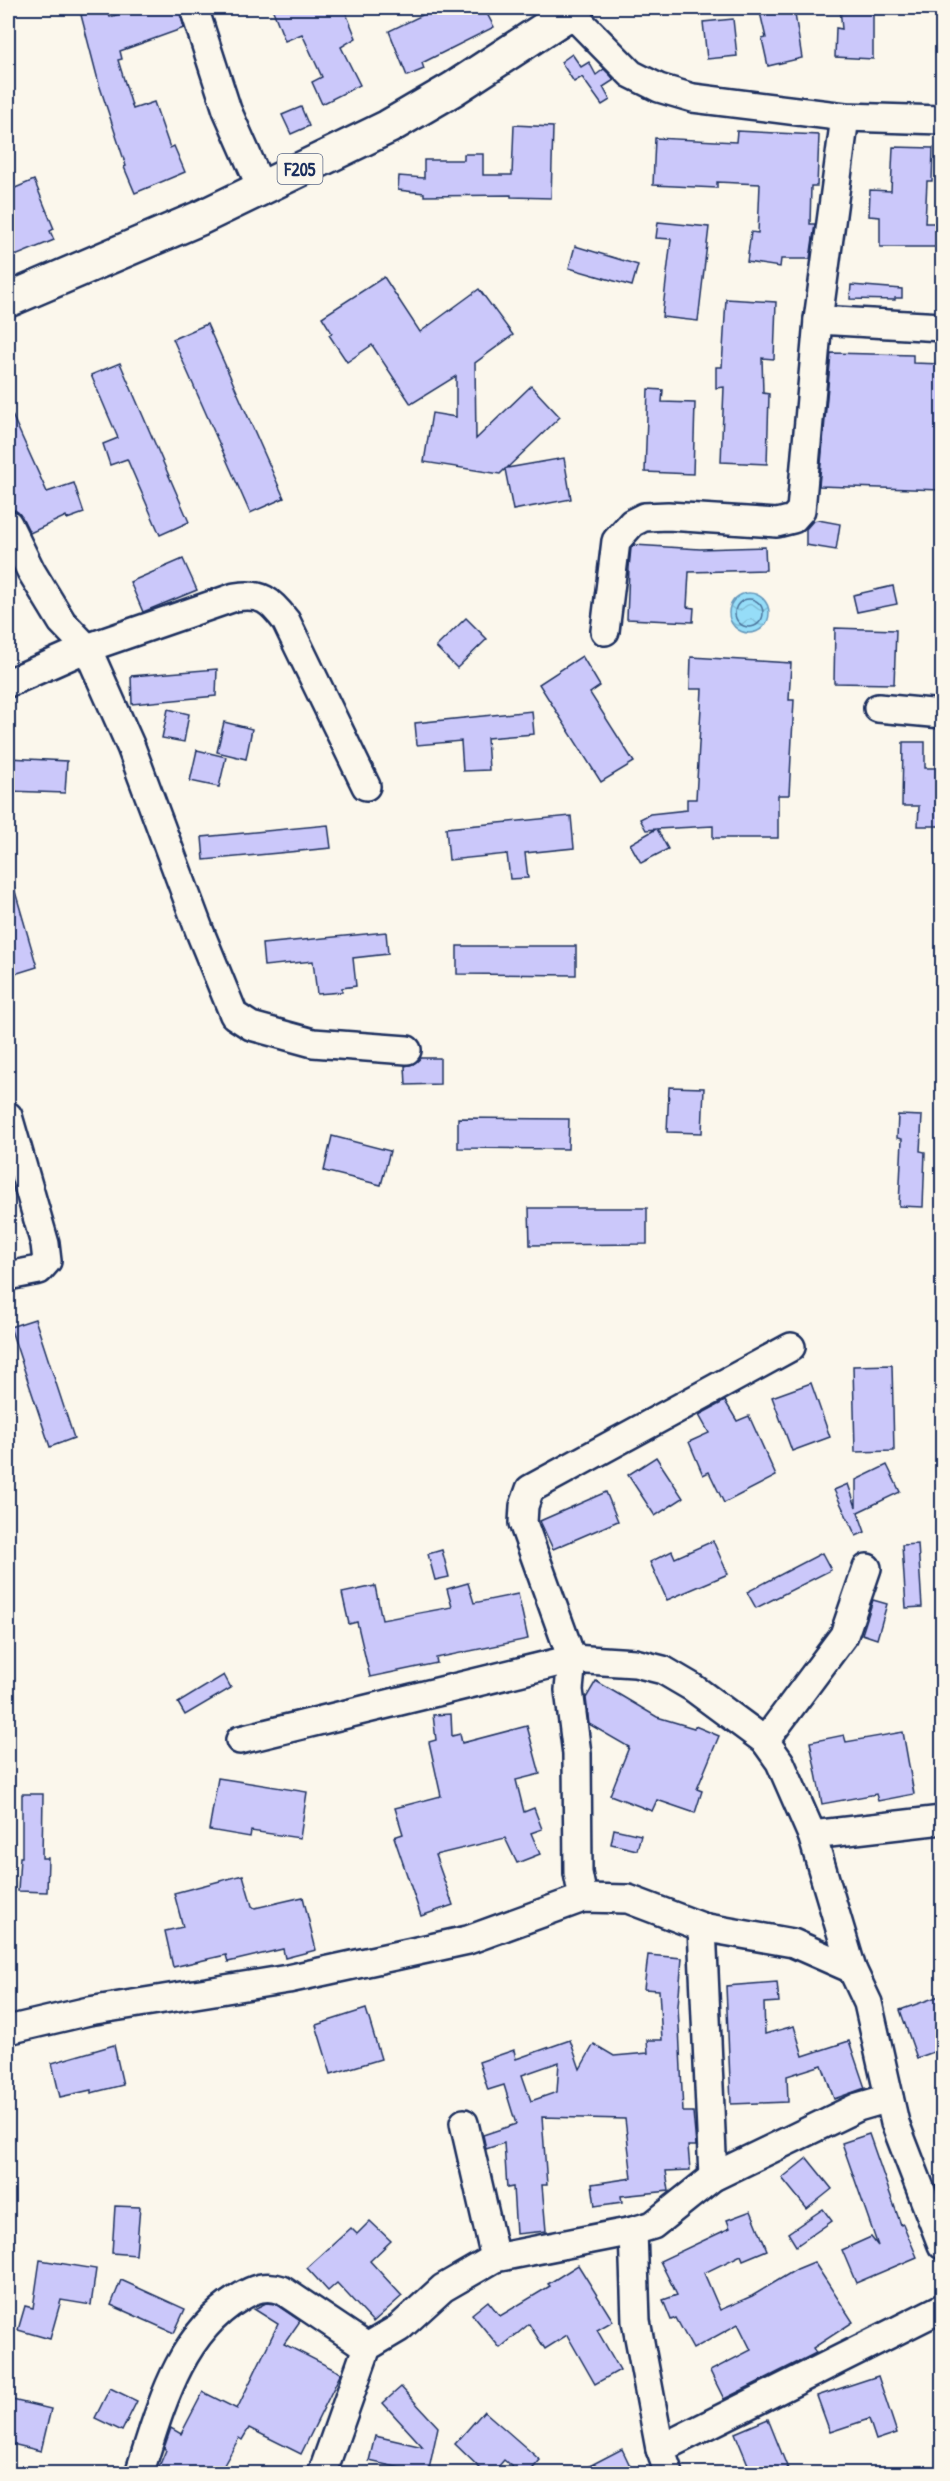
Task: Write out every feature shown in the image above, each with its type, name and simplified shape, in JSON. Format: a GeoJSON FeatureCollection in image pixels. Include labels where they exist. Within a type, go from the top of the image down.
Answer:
{"type":"FeatureCollection","features":[{"type":"Feature","properties":{"kind":"main road","name":"F205"},"geometry":{"type":"LineString","coordinates":[[8,300],[200,218],[388,127],[453,89],[573,10]]}},
{"type":"Feature","properties":{"kind":"street"},"geometry":{"type":"LineString","coordinates":[[194,8],[227,110],[261,187]]}},
{"type":"Feature","properties":{"kind":"street"},"geometry":{"type":"LineString","coordinates":[[573,10],[631,74],[659,88],[693,98],[845,117],[942,120]]}},
{"type":"Feature","properties":{"kind":"street"},"geometry":{"type":"LineString","coordinates":[[605,631],[616,541],[632,523],[644,517],[668,516],[777,523],[793,519],[801,510],[818,320],[845,117]]}},
{"type":"Feature","properties":{"kind":"street"},"geometry":{"type":"LineString","coordinates":[[818,320],[942,327]]}},
{"type":"Feature","properties":{"kind":"street"},"geometry":{"type":"LineString","coordinates":[[8,524],[31,571],[62,622],[87,648],[131,747],[200,932],[234,1015],[251,1026],[313,1043],[407,1050]]}},
{"type":"Feature","properties":{"kind":"street"},"geometry":{"type":"LineString","coordinates":[[8,683],[87,648],[235,597],[252,595],[264,598],[276,607],[286,621],[366,786]]}},
{"type":"Feature","properties":{"kind":"street"},"geometry":{"type":"LineString","coordinates":[[878,708],[942,714]]}},
{"type":"Feature","properties":{"kind":"street"},"geometry":{"type":"LineString","coordinates":[[8,1116],[45,1244],[47,1261],[39,1270],[8,1276]]}},
{"type":"Feature","properties":{"kind":"street"},"geometry":{"type":"LineString","coordinates":[[583,1898],[578,1873],[577,1754],[569,1690],[573,1659],[523,1523],[524,1506],[530,1489],[790,1347]]}},
{"type":"Feature","properties":{"kind":"street"},"geometry":{"type":"LineString","coordinates":[[765,1741],[844,1635],[867,1568]]}},
{"type":"Feature","properties":{"kind":"street"},"geometry":{"type":"LineString","coordinates":[[240,1740],[573,1659],[635,1663],[663,1671],[692,1686],[765,1741],[780,1762],[812,1835],[852,1969],[867,2002],[895,2123],[942,2245]]}},
{"type":"Feature","properties":{"kind":"street"},"geometry":{"type":"LineString","coordinates":[[812,1835],[942,1820]]}},
{"type":"Feature","properties":{"kind":"street"},"geometry":{"type":"LineString","coordinates":[[8,2030],[88,2011],[288,1979],[468,1940],[583,1898],[628,1899],[702,1927],[793,1943],[852,1969]]}},
{"type":"Feature","properties":{"kind":"street"},"geometry":{"type":"LineString","coordinates":[[702,1927],[713,2177]]}},
{"type":"Feature","properties":{"kind":"street"},"geometry":{"type":"LineString","coordinates":[[322,2474],[367,2347],[399,2328],[443,2288],[495,2258],[654,2225],[713,2177],[858,2107],[889,2098]]}},
{"type":"Feature","properties":{"kind":"street"},"geometry":{"type":"LineString","coordinates":[[464,2123],[495,2258]]}},
{"type":"Feature","properties":{"kind":"street"},"geometry":{"type":"LineString","coordinates":[[633,2231],[636,2321],[660,2448],[669,2474]]}},
{"type":"Feature","properties":{"kind":"street"},"geometry":{"type":"LineString","coordinates":[[139,2474],[169,2383],[204,2325],[228,2305],[251,2291],[271,2286],[282,2290],[367,2347]]}},
{"type":"Feature","properties":{"kind":"street"},"geometry":{"type":"LineString","coordinates":[[660,2448],[942,2308]]}},
{"type":"Feature","properties":{"kind":"water"},"geometry":{"type":"Polygon","coordinates":[[[749,593],[763,599],[769,613],[763,627],[749,633],[735,627],[729,613],[735,599],[749,593]]]}},
{"type":"Feature","properties":{"kind":"building"},"geometry":{"type":"Polygon","coordinates":[[[106,8],[110,17],[136,8],[179,8],[184,28],[120,51],[122,59],[118,60],[133,109],[154,102],[170,148],[174,146],[185,172],[135,193],[124,167],[126,166],[99,84],[81,15],[106,8]]]}},
{"type":"Feature","properties":{"kind":"building"},"geometry":{"type":"Polygon","coordinates":[[[272,8],[344,8],[356,38],[341,47],[360,85],[322,104],[312,82],[322,77],[302,34],[285,41],[272,8]]]}},
{"type":"Feature","properties":{"kind":"building"},"geometry":{"type":"Polygon","coordinates":[[[437,8],[484,8],[494,27],[422,63],[424,69],[407,76],[389,31],[437,8]]]}},
{"type":"Feature","properties":{"kind":"building"},"geometry":{"type":"Polygon","coordinates":[[[759,8],[794,8],[802,58],[768,66],[762,39],[766,38],[759,8]]]}},
{"type":"Feature","properties":{"kind":"building"},"geometry":{"type":"Polygon","coordinates":[[[840,8],[873,8],[873,59],[835,57],[836,28],[842,29],[840,8]]]}},
{"type":"Feature","properties":{"kind":"building"},"geometry":{"type":"Polygon","coordinates":[[[733,19],[737,56],[707,59],[703,22],[733,19]]]}},
{"type":"Feature","properties":{"kind":"building"},"geometry":{"type":"Polygon","coordinates":[[[572,54],[581,67],[589,62],[596,75],[604,69],[611,76],[614,80],[603,87],[610,100],[602,105],[582,77],[574,82],[561,62],[572,54]]]}},
{"type":"Feature","properties":{"kind":"building"},"geometry":{"type":"Polygon","coordinates":[[[301,107],[309,126],[291,134],[282,115],[301,107]]]}},
{"type":"Feature","properties":{"kind":"building"},"geometry":{"type":"Polygon","coordinates":[[[514,125],[553,127],[551,198],[511,197],[511,195],[424,196],[424,193],[398,190],[399,176],[424,178],[424,160],[464,160],[464,154],[483,154],[483,175],[512,175],[514,125]]]}},
{"type":"Feature","properties":{"kind":"building"},"geometry":{"type":"Polygon","coordinates":[[[737,131],[819,135],[817,186],[811,186],[810,224],[815,224],[810,259],[781,259],[780,267],[747,262],[751,232],[758,233],[760,184],[717,182],[717,188],[653,185],[655,138],[736,142],[737,131]]]}},
{"type":"Feature","properties":{"kind":"building"},"geometry":{"type":"Polygon","coordinates":[[[893,147],[933,148],[932,181],[927,181],[925,223],[941,223],[940,247],[880,247],[880,217],[869,216],[870,190],[891,191],[893,147]]]}},
{"type":"Feature","properties":{"kind":"building"},"geometry":{"type":"Polygon","coordinates":[[[34,180],[54,229],[50,231],[54,240],[8,259],[8,191],[34,180]]]}},
{"type":"Feature","properties":{"kind":"building"},"geometry":{"type":"Polygon","coordinates":[[[658,222],[709,227],[698,321],[662,317],[671,239],[656,238],[658,222]]]}},
{"type":"Feature","properties":{"kind":"building"},"geometry":{"type":"Polygon","coordinates":[[[575,246],[638,265],[632,286],[569,268],[575,246]]]}},
{"type":"Feature","properties":{"kind":"building"},"geometry":{"type":"Polygon","coordinates":[[[384,277],[420,332],[479,289],[513,335],[475,363],[476,439],[531,386],[560,417],[507,468],[564,458],[571,499],[513,510],[505,469],[500,474],[424,462],[432,413],[456,417],[456,376],[411,404],[372,345],[347,362],[329,335],[332,333],[322,317],[384,277]]]}},
{"type":"Feature","properties":{"kind":"building"},"geometry":{"type":"Polygon","coordinates":[[[851,285],[902,289],[902,298],[895,298],[895,300],[850,299],[851,285]]]}},
{"type":"Feature","properties":{"kind":"building"},"geometry":{"type":"Polygon","coordinates":[[[726,299],[776,302],[774,359],[762,358],[763,393],[769,394],[767,464],[721,462],[724,387],[716,388],[716,367],[722,367],[726,299]]]}},
{"type":"Feature","properties":{"kind":"building"},"geometry":{"type":"Polygon","coordinates":[[[207,324],[284,498],[250,513],[173,339],[207,324]]]}},
{"type":"Feature","properties":{"kind":"building"},"geometry":{"type":"Polygon","coordinates":[[[831,353],[913,355],[913,363],[942,364],[942,490],[819,486],[831,353]]]}},
{"type":"Feature","properties":{"kind":"building"},"geometry":{"type":"Polygon","coordinates":[[[120,363],[189,522],[160,535],[127,459],[110,465],[103,444],[118,438],[91,375],[120,363]]]}},
{"type":"Feature","properties":{"kind":"building"},"geometry":{"type":"Polygon","coordinates":[[[648,389],[663,390],[662,402],[695,403],[693,474],[645,472],[648,389]]]}},
{"type":"Feature","properties":{"kind":"building"},"geometry":{"type":"Polygon","coordinates":[[[8,406],[47,492],[74,483],[84,513],[67,519],[66,516],[30,533],[22,517],[11,509],[8,501],[8,406]]]}},
{"type":"Feature","properties":{"kind":"building"},"geometry":{"type":"Polygon","coordinates":[[[813,521],[840,524],[836,550],[806,545],[806,529],[813,521]]]}},
{"type":"Feature","properties":{"kind":"building"},"geometry":{"type":"Polygon","coordinates":[[[634,545],[700,549],[765,547],[766,570],[689,572],[687,607],[694,608],[693,622],[627,619],[629,568],[631,548],[634,545]]]}},
{"type":"Feature","properties":{"kind":"building"},"geometry":{"type":"Polygon","coordinates":[[[183,559],[197,590],[143,612],[130,582],[183,559]]]}},
{"type":"Feature","properties":{"kind":"building"},"geometry":{"type":"Polygon","coordinates":[[[893,586],[897,604],[857,612],[853,595],[893,586]]]}},
{"type":"Feature","properties":{"kind":"building"},"geometry":{"type":"Polygon","coordinates":[[[466,618],[487,639],[457,668],[436,647],[466,618]]]}},
{"type":"Feature","properties":{"kind":"building"},"geometry":{"type":"Polygon","coordinates":[[[835,628],[896,630],[894,684],[834,683],[835,628]]]}},
{"type":"Feature","properties":{"kind":"building"},"geometry":{"type":"Polygon","coordinates":[[[582,656],[600,686],[590,693],[634,762],[601,782],[539,684],[582,656]]]}},
{"type":"Feature","properties":{"kind":"building"},"geometry":{"type":"Polygon","coordinates":[[[691,657],[791,663],[789,700],[794,700],[789,795],[778,795],[778,838],[713,838],[713,826],[657,829],[668,849],[641,863],[630,844],[656,829],[646,830],[640,819],[650,814],[687,810],[687,799],[696,799],[702,689],[690,689],[691,657]]]}},
{"type":"Feature","properties":{"kind":"building"},"geometry":{"type":"Polygon","coordinates":[[[217,669],[216,696],[132,704],[131,676],[217,669]]]}},
{"type":"Feature","properties":{"kind":"building"},"geometry":{"type":"Polygon","coordinates":[[[168,709],[189,714],[184,742],[162,738],[168,709]]]}},
{"type":"Feature","properties":{"kind":"building"},"geometry":{"type":"Polygon","coordinates":[[[532,711],[534,734],[487,738],[489,770],[463,771],[461,741],[417,745],[415,723],[532,711]]]}},
{"type":"Feature","properties":{"kind":"building"},"geometry":{"type":"Polygon","coordinates":[[[224,722],[252,729],[246,759],[217,752],[224,722]]]}},
{"type":"Feature","properties":{"kind":"building"},"geometry":{"type":"Polygon","coordinates":[[[903,742],[925,742],[925,768],[942,768],[942,826],[918,826],[919,806],[902,806],[903,742]]]}},
{"type":"Feature","properties":{"kind":"building"},"geometry":{"type":"Polygon","coordinates":[[[197,750],[226,757],[219,787],[190,781],[197,750]]]}},
{"type":"Feature","properties":{"kind":"building"},"geometry":{"type":"Polygon","coordinates":[[[8,758],[67,761],[65,793],[8,791],[8,758]]]}},
{"type":"Feature","properties":{"kind":"building"},"geometry":{"type":"Polygon","coordinates":[[[571,816],[574,848],[525,853],[528,878],[510,879],[507,854],[449,860],[446,828],[571,816]]]}},
{"type":"Feature","properties":{"kind":"building"},"geometry":{"type":"Polygon","coordinates":[[[328,825],[331,848],[204,860],[202,837],[328,825]]]}},
{"type":"Feature","properties":{"kind":"building"},"geometry":{"type":"Polygon","coordinates":[[[8,881],[12,881],[37,967],[8,976],[8,881]]]}},
{"type":"Feature","properties":{"kind":"building"},"geometry":{"type":"Polygon","coordinates":[[[386,932],[388,954],[353,958],[356,986],[342,988],[342,992],[317,994],[313,961],[264,966],[262,944],[386,932]]]}},
{"type":"Feature","properties":{"kind":"building"},"geometry":{"type":"Polygon","coordinates":[[[457,946],[576,946],[576,975],[457,974],[457,946]]]}},
{"type":"Feature","properties":{"kind":"building"},"geometry":{"type":"Polygon","coordinates":[[[420,1058],[440,1058],[440,1084],[406,1085],[405,1066],[413,1064],[420,1058]]]}},
{"type":"Feature","properties":{"kind":"building"},"geometry":{"type":"Polygon","coordinates":[[[669,1087],[704,1088],[702,1133],[667,1132],[669,1087]]]}},
{"type":"Feature","properties":{"kind":"building"},"geometry":{"type":"Polygon","coordinates":[[[898,1115],[922,1116],[920,1151],[925,1152],[923,1207],[899,1206],[902,1139],[897,1138],[898,1115]]]}},
{"type":"Feature","properties":{"kind":"building"},"geometry":{"type":"Polygon","coordinates":[[[458,1118],[569,1119],[568,1149],[458,1148],[458,1118]]]}},
{"type":"Feature","properties":{"kind":"building"},"geometry":{"type":"Polygon","coordinates":[[[332,1136],[390,1151],[381,1185],[324,1171],[332,1136]]]}},
{"type":"Feature","properties":{"kind":"building"},"geometry":{"type":"Polygon","coordinates":[[[529,1208],[647,1208],[647,1244],[530,1245],[529,1208]]]}},
{"type":"Feature","properties":{"kind":"building"},"geometry":{"type":"Polygon","coordinates":[[[35,1319],[74,1438],[50,1447],[10,1327],[35,1319]]]}},
{"type":"Feature","properties":{"kind":"building"},"geometry":{"type":"Polygon","coordinates":[[[892,1365],[894,1451],[855,1452],[853,1366],[892,1365]]]}},
{"type":"Feature","properties":{"kind":"building"},"geometry":{"type":"Polygon","coordinates":[[[811,1383],[830,1437],[792,1451],[772,1397],[811,1383]]]}},
{"type":"Feature","properties":{"kind":"building"},"geometry":{"type":"Polygon","coordinates":[[[725,1401],[737,1421],[749,1416],[776,1476],[724,1503],[709,1472],[703,1475],[689,1442],[709,1433],[699,1415],[725,1401]]]}},
{"type":"Feature","properties":{"kind":"building"},"geometry":{"type":"Polygon","coordinates":[[[656,1457],[683,1498],[655,1516],[628,1475],[656,1457]]]}},
{"type":"Feature","properties":{"kind":"building"},"geometry":{"type":"Polygon","coordinates":[[[887,1465],[900,1492],[858,1512],[865,1532],[856,1536],[834,1490],[848,1484],[856,1507],[856,1480],[887,1465]]]}},
{"type":"Feature","properties":{"kind":"building"},"geometry":{"type":"Polygon","coordinates":[[[606,1492],[618,1521],[553,1549],[540,1521],[606,1492]]]}},
{"type":"Feature","properties":{"kind":"building"},"geometry":{"type":"Polygon","coordinates":[[[713,1541],[728,1574],[667,1600],[650,1562],[672,1551],[675,1558],[713,1541]]]}},
{"type":"Feature","properties":{"kind":"building"},"geometry":{"type":"Polygon","coordinates":[[[918,1544],[922,1607],[906,1608],[902,1545],[918,1544]]]}},
{"type":"Feature","properties":{"kind":"building"},"geometry":{"type":"Polygon","coordinates":[[[442,1550],[449,1577],[435,1580],[428,1554],[442,1550]]]}},
{"type":"Feature","properties":{"kind":"building"},"geometry":{"type":"Polygon","coordinates":[[[822,1553],[831,1570],[756,1608],[747,1592],[822,1553]]]}},
{"type":"Feature","properties":{"kind":"building"},"geometry":{"type":"Polygon","coordinates":[[[468,1583],[474,1603],[518,1594],[528,1639],[436,1658],[437,1663],[370,1677],[357,1622],[349,1624],[342,1593],[375,1586],[382,1620],[452,1607],[447,1589],[468,1583]]]}},
{"type":"Feature","properties":{"kind":"building"},"geometry":{"type":"Polygon","coordinates":[[[873,1600],[887,1604],[877,1639],[862,1634],[873,1600]]]}},
{"type":"Feature","properties":{"kind":"building"},"geometry":{"type":"Polygon","coordinates":[[[224,1675],[231,1688],[185,1715],[178,1703],[224,1675]]]}},
{"type":"Feature","properties":{"kind":"building"},"geometry":{"type":"Polygon","coordinates":[[[596,1681],[657,1717],[694,1728],[695,1726],[719,1736],[697,1789],[702,1791],[695,1813],[657,1800],[652,1811],[610,1795],[629,1747],[589,1724],[586,1698],[596,1681]]]}},
{"type":"Feature","properties":{"kind":"building"},"geometry":{"type":"Polygon","coordinates":[[[451,1714],[452,1736],[460,1734],[462,1743],[527,1726],[540,1774],[516,1780],[524,1812],[534,1808],[542,1829],[531,1833],[540,1854],[517,1863],[505,1838],[435,1855],[453,1905],[421,1916],[394,1837],[403,1834],[395,1808],[441,1796],[429,1742],[436,1740],[433,1715],[451,1714]]]}},
{"type":"Feature","properties":{"kind":"building"},"geometry":{"type":"Polygon","coordinates":[[[903,1732],[914,1794],[878,1801],[876,1794],[822,1804],[810,1742],[844,1735],[846,1742],[903,1732]]]}},
{"type":"Feature","properties":{"kind":"building"},"geometry":{"type":"Polygon","coordinates":[[[218,1778],[307,1792],[300,1838],[251,1831],[250,1837],[209,1830],[218,1778]]]}},
{"type":"Feature","properties":{"kind":"building"},"geometry":{"type":"Polygon","coordinates":[[[22,1794],[43,1794],[42,1858],[48,1858],[47,1892],[18,1891],[20,1857],[22,1857],[22,1794]]]}},
{"type":"Feature","properties":{"kind":"building"},"geometry":{"type":"Polygon","coordinates":[[[614,1829],[641,1835],[637,1850],[611,1844],[614,1829]]]}},
{"type":"Feature","properties":{"kind":"building"},"geometry":{"type":"Polygon","coordinates":[[[243,1875],[252,1906],[255,1908],[303,1897],[316,1950],[285,1958],[283,1949],[228,1962],[226,1955],[173,1967],[165,1931],[183,1927],[174,1893],[243,1875]]]}},
{"type":"Feature","properties":{"kind":"building"},"geometry":{"type":"Polygon","coordinates":[[[648,1955],[682,1958],[678,2006],[683,2112],[693,2112],[696,2146],[688,2146],[690,2170],[666,2171],[669,2191],[621,2196],[622,2202],[595,2206],[592,2184],[632,2178],[625,2119],[542,2117],[547,2185],[542,2185],[546,2231],[516,2234],[513,2187],[507,2188],[504,2143],[486,2149],[483,2135],[516,2124],[504,2085],[488,2090],[479,2062],[514,2050],[516,2059],[570,2040],[580,2069],[594,2044],[614,2056],[648,2053],[647,2040],[662,2040],[659,1990],[644,1989],[648,1955]],[[559,2062],[522,2075],[531,2101],[557,2092],[559,2062]]]}},
{"type":"Feature","properties":{"kind":"building"},"geometry":{"type":"Polygon","coordinates":[[[777,1982],[779,2002],[764,2003],[765,2034],[794,2026],[803,2056],[849,2041],[865,2088],[834,2099],[822,2065],[787,2076],[788,2102],[731,2104],[726,1986],[777,1982]]]}},
{"type":"Feature","properties":{"kind":"building"},"geometry":{"type":"Polygon","coordinates":[[[942,1995],[942,2049],[917,2058],[900,2010],[942,1995]]]}},
{"type":"Feature","properties":{"kind":"building"},"geometry":{"type":"Polygon","coordinates":[[[366,2009],[381,2059],[331,2074],[316,2025],[366,2009]]]}},
{"type":"Feature","properties":{"kind":"building"},"geometry":{"type":"Polygon","coordinates":[[[114,2045],[123,2085],[91,2093],[91,2090],[60,2097],[52,2063],[114,2045]]]}},
{"type":"Feature","properties":{"kind":"building"},"geometry":{"type":"Polygon","coordinates":[[[869,2134],[901,2225],[903,2224],[917,2257],[856,2283],[842,2250],[871,2237],[878,2246],[842,2143],[869,2134]]]}},
{"type":"Feature","properties":{"kind":"building"},"geometry":{"type":"Polygon","coordinates":[[[807,2158],[832,2189],[807,2209],[782,2178],[807,2158]]]}},
{"type":"Feature","properties":{"kind":"building"},"geometry":{"type":"Polygon","coordinates":[[[115,2206],[140,2207],[136,2255],[112,2253],[115,2206]]]}},
{"type":"Feature","properties":{"kind":"building"},"geometry":{"type":"Polygon","coordinates":[[[823,2209],[832,2221],[796,2246],[788,2233],[823,2209]]]}},
{"type":"Feature","properties":{"kind":"building"},"geometry":{"type":"Polygon","coordinates":[[[751,2211],[767,2250],[743,2260],[741,2255],[704,2273],[720,2310],[752,2296],[797,2269],[814,2262],[853,2322],[813,2348],[816,2353],[724,2399],[710,2371],[751,2350],[738,2324],[693,2349],[676,2318],[671,2320],[663,2300],[677,2295],[660,2261],[730,2228],[727,2220],[751,2211]]]}},
{"type":"Feature","properties":{"kind":"building"},"geometry":{"type":"Polygon","coordinates":[[[370,2221],[391,2241],[370,2261],[402,2296],[373,2322],[337,2283],[328,2291],[307,2268],[351,2228],[357,2234],[370,2221]]]}},
{"type":"Feature","properties":{"kind":"building"},"geometry":{"type":"Polygon","coordinates":[[[40,2260],[96,2269],[91,2305],[61,2300],[50,2339],[18,2330],[25,2306],[33,2308],[40,2260]]]}},
{"type":"Feature","properties":{"kind":"building"},"geometry":{"type":"Polygon","coordinates":[[[578,2265],[613,2321],[597,2330],[620,2370],[595,2384],[567,2335],[545,2349],[529,2324],[500,2348],[472,2314],[488,2301],[500,2316],[550,2286],[548,2284],[578,2265]]]}},
{"type":"Feature","properties":{"kind":"building"},"geometry":{"type":"Polygon","coordinates":[[[121,2280],[185,2309],[174,2333],[111,2305],[121,2280]]]}},
{"type":"Feature","properties":{"kind":"building"},"geometry":{"type":"Polygon","coordinates":[[[266,2303],[275,2304],[300,2321],[284,2344],[341,2373],[301,2454],[249,2428],[242,2440],[239,2438],[219,2474],[156,2474],[166,2450],[164,2448],[171,2428],[181,2434],[203,2392],[237,2409],[278,2324],[254,2309],[266,2303]]]}},
{"type":"Feature","properties":{"kind":"building"},"geometry":{"type":"Polygon","coordinates":[[[878,2376],[897,2433],[876,2440],[869,2419],[830,2432],[817,2396],[878,2376]]]}},
{"type":"Feature","properties":{"kind":"building"},"geometry":{"type":"Polygon","coordinates":[[[401,2387],[438,2427],[428,2474],[369,2461],[375,2436],[423,2447],[383,2403],[401,2387]]]}},
{"type":"Feature","properties":{"kind":"building"},"geometry":{"type":"Polygon","coordinates":[[[110,2388],[137,2401],[122,2431],[95,2418],[110,2388]]]}},
{"type":"Feature","properties":{"kind":"building"},"geometry":{"type":"Polygon","coordinates":[[[8,2399],[51,2409],[41,2451],[8,2443],[8,2399]]]}},
{"type":"Feature","properties":{"kind":"building"},"geometry":{"type":"Polygon","coordinates":[[[484,2411],[540,2460],[528,2474],[520,2474],[504,2460],[492,2474],[486,2474],[455,2444],[484,2411]]]}},
{"type":"Feature","properties":{"kind":"building"},"geometry":{"type":"Polygon","coordinates":[[[768,2419],[790,2474],[752,2474],[735,2433],[768,2419]]]}},
{"type":"Feature","properties":{"kind":"building"},"geometry":{"type":"Polygon","coordinates":[[[622,2449],[634,2474],[574,2474],[622,2449]]]}}]}
